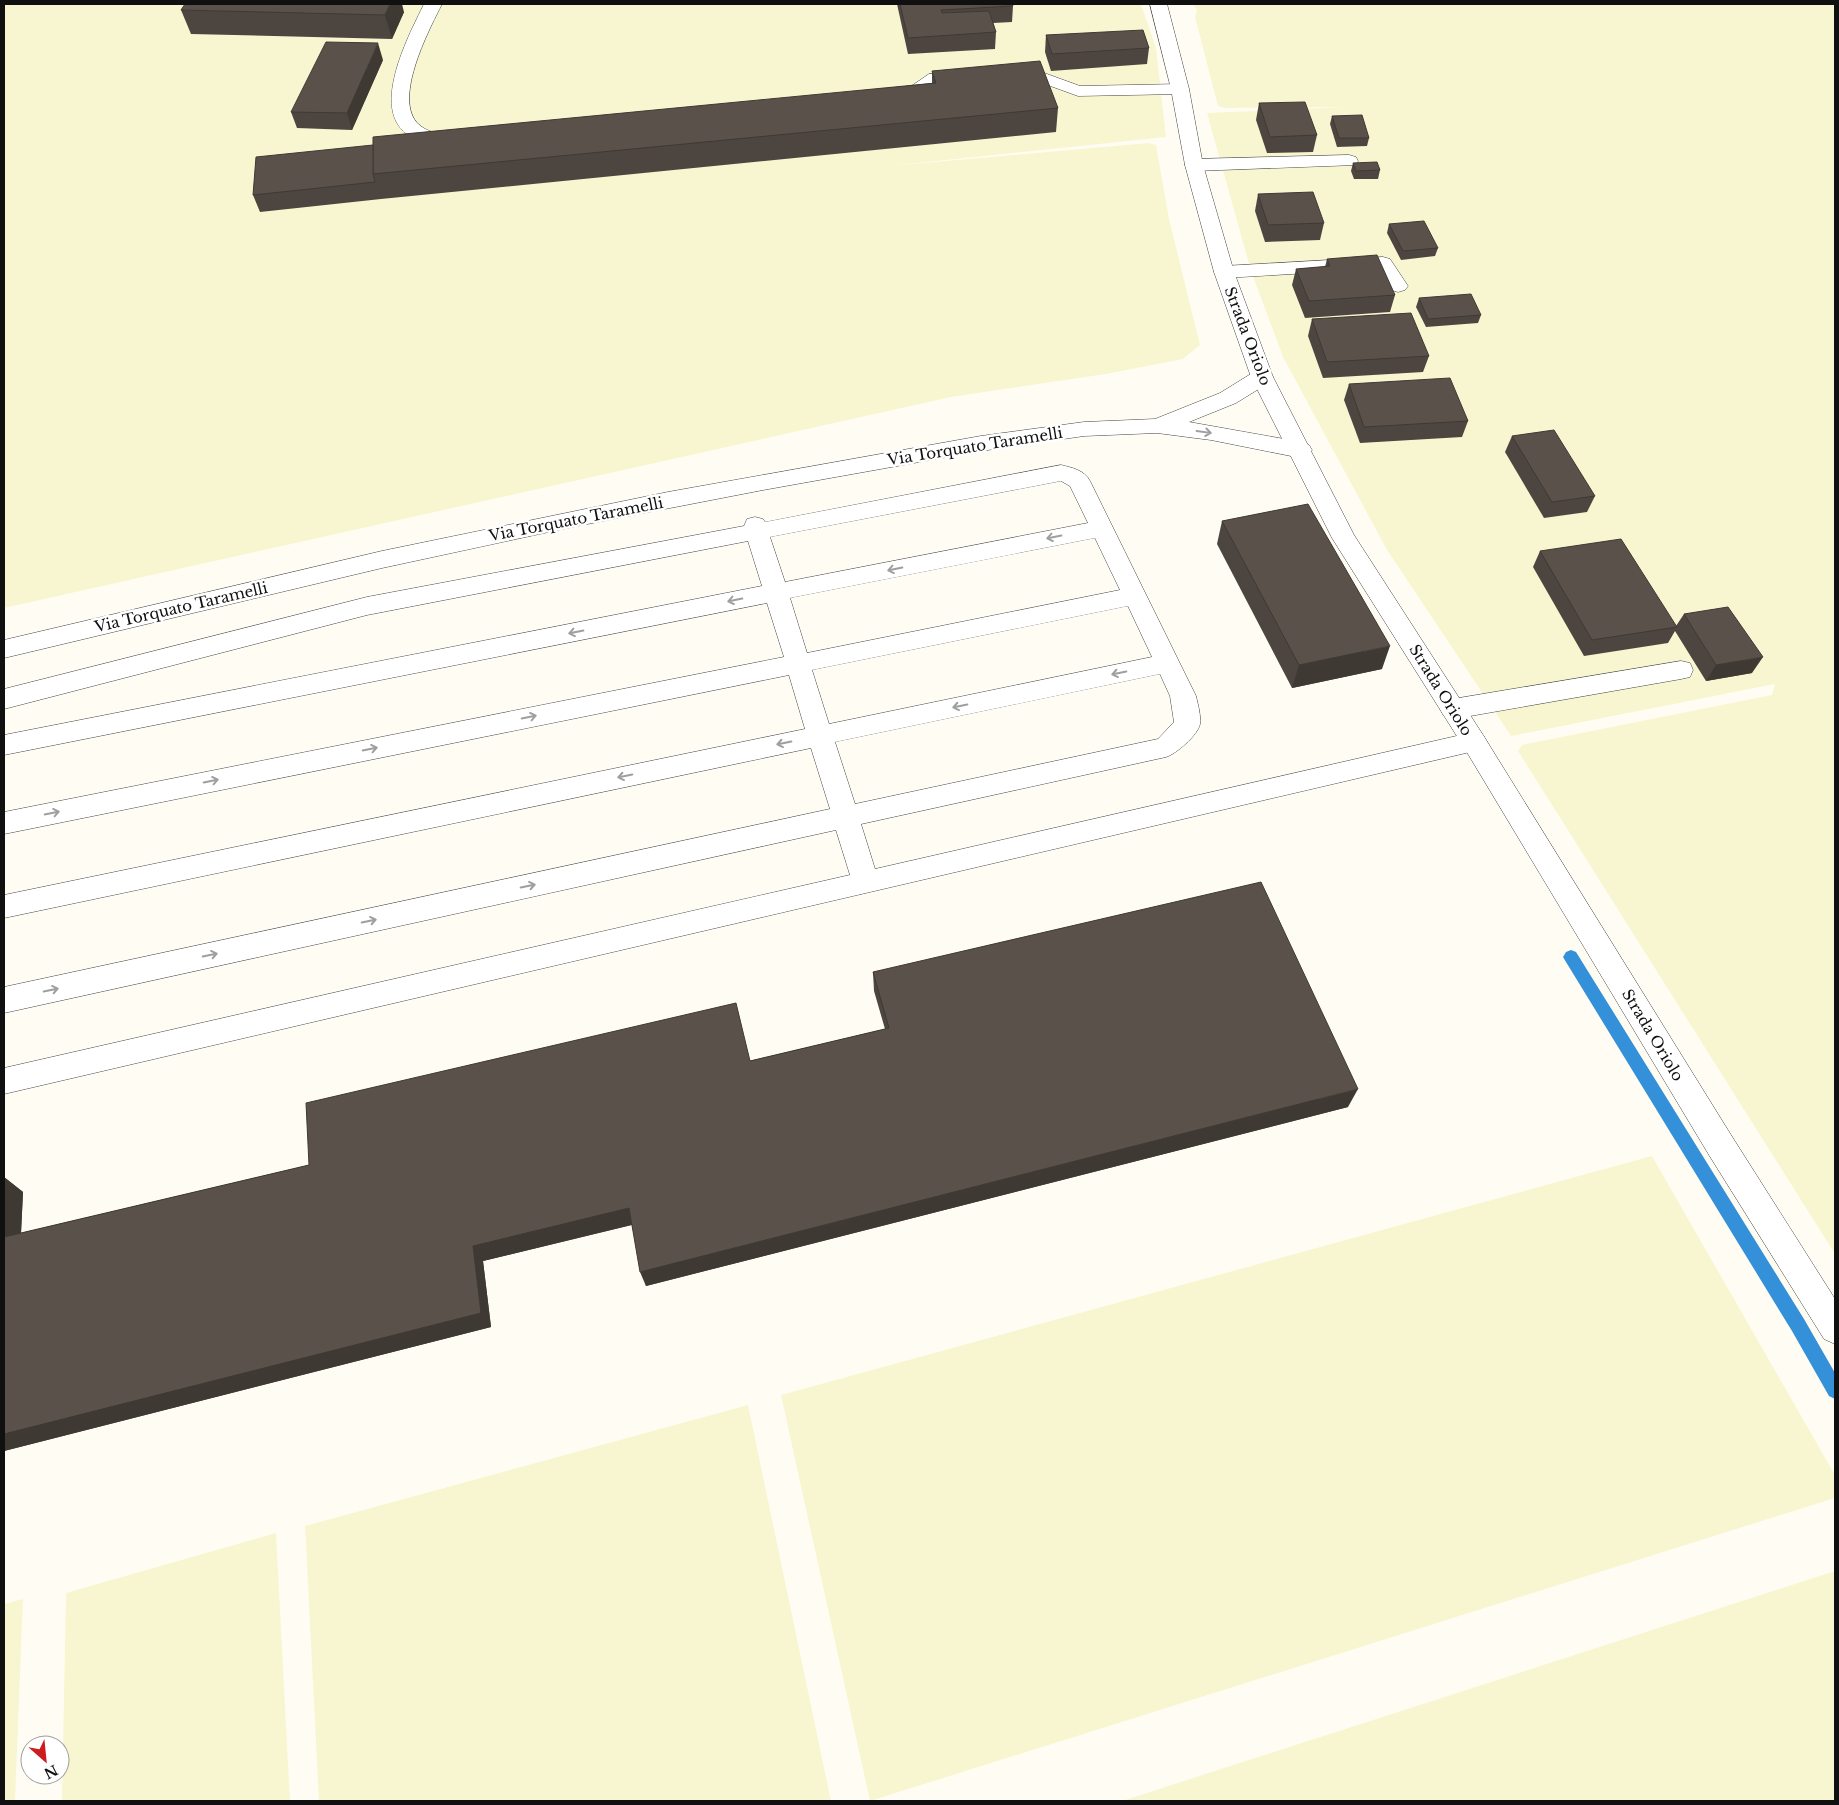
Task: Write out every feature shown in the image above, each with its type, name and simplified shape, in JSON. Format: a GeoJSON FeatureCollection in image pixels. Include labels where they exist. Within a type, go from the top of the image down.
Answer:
{"type":"FeatureCollection","features":[{"type":"Feature","properties":{"kind":"street"},"geometry":{"type":"LineString","coordinates":[[434,4],[405,65],[400,100],[404,118],[414,131],[431,138],[454,140],[474,138]]}},
{"type":"Feature","properties":{"kind":"street","name":"Strada Oriolo"},"geometry":{"type":"LineString","coordinates":[[1158,4],[1180,89],[1194,166],[1224,272],[1262,376],[1344,538],[1453,708],[1720,1145],[1835,1328]]}},
{"type":"Feature","properties":{"kind":"street"},"geometry":{"type":"LineString","coordinates":[[872,98],[912,94],[935,78],[1025,71],[1078,91],[1180,89]]}},
{"type":"Feature","properties":{"kind":"street"},"geometry":{"type":"LineString","coordinates":[[1194,166],[1350,161]]}},
{"type":"Feature","properties":{"kind":"street"},"geometry":{"type":"LineString","coordinates":[[1224,272],[1384,263],[1398,286]]}},
{"type":"Feature","properties":{"kind":"street","name":"Via Torquato Taramelli"},"geometry":{"type":"LineString","coordinates":[[1156,426],[1228,398],[1262,376]]}},
{"type":"Feature","properties":{"kind":"street","name":"Via Torquato Taramelli"},"geometry":{"type":"LineString","coordinates":[[4,649],[540,525],[722,489],[1052,433],[1156,426],[1208,433],[1301,450]]}},
{"type":"Feature","properties":{"kind":"street"},"geometry":{"type":"LineString","coordinates":[[4,700],[367,606],[756,528],[1061,473],[1070,475],[1079,481],[1183,696],[1187,725],[1166,747],[4,1000]]}},
{"type":"Feature","properties":{"kind":"street"},"geometry":{"type":"LineString","coordinates":[[756,528],[866,883]]}},
{"type":"Feature","properties":{"kind":"street"},"geometry":{"type":"LineString","coordinates":[[4,745],[1102,528]]}},
{"type":"Feature","properties":{"kind":"street"},"geometry":{"type":"LineString","coordinates":[[4,823],[1134,596]]}},
{"type":"Feature","properties":{"kind":"street"},"geometry":{"type":"LineString","coordinates":[[4,907],[1166,663]]}},
{"type":"Feature","properties":{"kind":"street"},"geometry":{"type":"LineString","coordinates":[[1453,708],[1681,670]]}},
{"type":"Feature","properties":{"kind":"street"},"geometry":{"type":"LineString","coordinates":[[4,1081],[1474,742]]}},
{"type":"Feature","properties":{"kind":"shaded area"},"geometry":{"type":"Polygon","coordinates":[[[4,4],[1141,4],[1156,48],[1166,137],[889,166],[1149,143],[1156,145],[1169,219],[1200,345],[1183,359],[1106,374],[951,397],[4,608],[4,4]]]}},
{"type":"Feature","properties":{"kind":"shaded area"},"geometry":{"type":"Polygon","coordinates":[[[1193,4],[1835,4],[1835,1254],[1518,751],[1522,745],[1772,695],[1775,684],[1511,736],[1387,550],[1283,357],[1251,271],[1207,113],[1346,107],[1225,108],[1218,106],[1195,17],[1197,10],[1193,4]]]}},
{"type":"Feature","properties":{"kind":"shaded area"},"geometry":{"type":"Polygon","coordinates":[[[1652,1156],[1835,1475],[1835,1498],[870,1801],[781,1395],[1652,1156]]]}},
{"type":"Feature","properties":{"kind":"shaded area"},"geometry":{"type":"Polygon","coordinates":[[[748,1405],[831,1801],[319,1801],[305,1526],[748,1405]]]}},
{"type":"Feature","properties":{"kind":"shaded area"},"geometry":{"type":"Polygon","coordinates":[[[276,1533],[290,1801],[62,1801],[62,1785],[70,1785],[70,1735],[63,1735],[66,1593],[276,1533]]]}},
{"type":"Feature","properties":{"kind":"shaded area"},"geometry":{"type":"Polygon","coordinates":[[[1835,1571],[1835,1801],[1122,1801],[1835,1571]]]}},
{"type":"Feature","properties":{"kind":"shaded area"},"geometry":{"type":"Polygon","coordinates":[[[23,1599],[15,1801],[4,1801],[4,1604],[23,1599]]]}},
{"type":"Feature","properties":{"kind":"building"},"geometry":{"type":"Polygon","coordinates":[[[185,4],[390,4],[385,15],[181,10],[185,4]]]}},
{"type":"Feature","properties":{"kind":"building"},"geometry":{"type":"Polygon","coordinates":[[[900,4],[1012,4],[1013,6],[941,10],[942,13],[989,11],[996,32],[908,38],[900,4]]]}},
{"type":"Feature","properties":{"kind":"building"},"geometry":{"type":"Polygon","coordinates":[[[1143,30],[1149,48],[1052,54],[1046,35],[1143,30]]]}},
{"type":"Feature","properties":{"kind":"building"},"geometry":{"type":"Polygon","coordinates":[[[326,42],[378,43],[347,113],[291,112],[326,42]]]}},
{"type":"Feature","properties":{"kind":"building"},"geometry":{"type":"Polygon","coordinates":[[[1040,61],[1058,108],[373,174],[373,137],[936,83],[932,71],[1040,61]]]}},
{"type":"Feature","properties":{"kind":"building"},"geometry":{"type":"Polygon","coordinates":[[[1305,102],[1317,135],[1270,137],[1259,103],[1305,102]]]}},
{"type":"Feature","properties":{"kind":"building"},"geometry":{"type":"Polygon","coordinates":[[[1362,115],[1369,138],[1339,138],[1332,116],[1362,115]]]}},
{"type":"Feature","properties":{"kind":"building"},"geometry":{"type":"Polygon","coordinates":[[[373,145],[373,174],[375,182],[253,195],[256,157],[373,145]]]}},
{"type":"Feature","properties":{"kind":"building"},"geometry":{"type":"Polygon","coordinates":[[[1377,162],[1380,170],[1356,171],[1353,163],[1377,162]]]}},
{"type":"Feature","properties":{"kind":"building"},"geometry":{"type":"Polygon","coordinates":[[[1313,192],[1324,223],[1268,225],[1258,194],[1313,192]]]}},
{"type":"Feature","properties":{"kind":"building"},"geometry":{"type":"Polygon","coordinates":[[[1424,221],[1438,248],[1403,251],[1389,224],[1424,221]]]}},
{"type":"Feature","properties":{"kind":"building"},"geometry":{"type":"Polygon","coordinates":[[[1377,255],[1395,295],[1309,301],[1296,269],[1330,266],[1327,259],[1377,255]]]}},
{"type":"Feature","properties":{"kind":"building"},"geometry":{"type":"Polygon","coordinates":[[[1471,294],[1481,315],[1428,319],[1419,298],[1471,294]]]}},
{"type":"Feature","properties":{"kind":"building"},"geometry":{"type":"Polygon","coordinates":[[[1411,313],[1429,356],[1327,362],[1312,319],[1411,313]]]}},
{"type":"Feature","properties":{"kind":"building"},"geometry":{"type":"Polygon","coordinates":[[[1450,378],[1468,421],[1364,427],[1349,384],[1450,378]]]}},
{"type":"Feature","properties":{"kind":"building"},"geometry":{"type":"Polygon","coordinates":[[[1554,430],[1595,496],[1552,502],[1512,436],[1554,430]]]}},
{"type":"Feature","properties":{"kind":"building"},"geometry":{"type":"Polygon","coordinates":[[[1308,504],[1390,646],[1299,665],[1222,521],[1308,504]]]}},
{"type":"Feature","properties":{"kind":"building"},"geometry":{"type":"Polygon","coordinates":[[[1621,539],[1677,627],[1592,640],[1540,551],[1621,539]]]}},
{"type":"Feature","properties":{"kind":"building"},"geometry":{"type":"Polygon","coordinates":[[[1728,607],[1763,657],[1716,665],[1684,614],[1728,607]]]}},
{"type":"Feature","properties":{"kind":"building"},"geometry":{"type":"Polygon","coordinates":[[[1261,882],[1358,1089],[640,1272],[629,1208],[473,1246],[481,1313],[4,1434],[4,1237],[309,1165],[306,1103],[736,1003],[750,1061],[889,1028],[873,972],[1261,882]]]}},
{"type":"Feature","properties":{"kind":"waterway"},"geometry":{"type":"LineString","coordinates":[[1571,957],[1798,1325],[1835,1390]]}}]}
